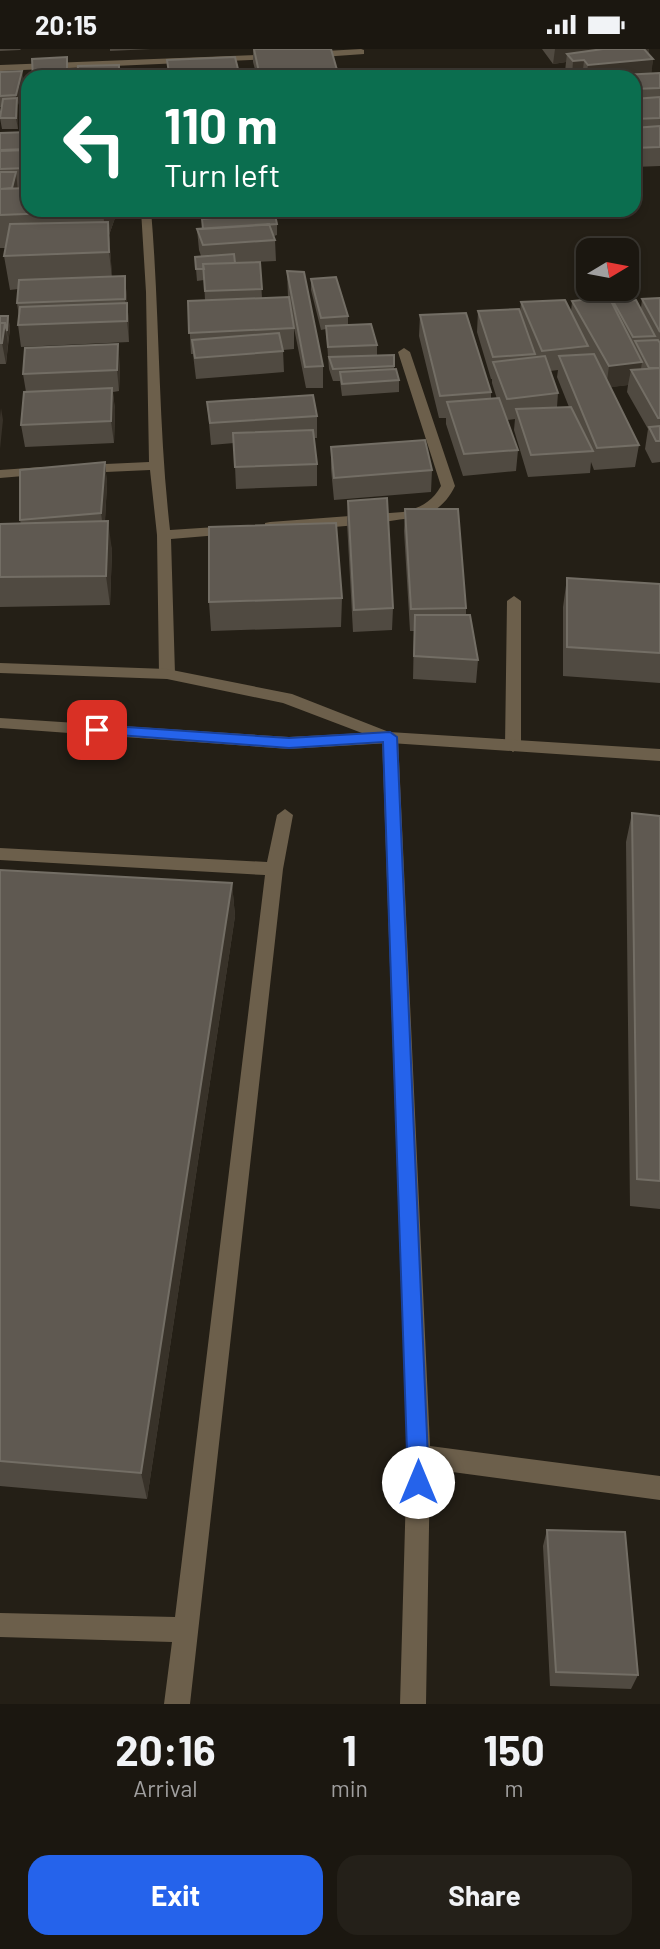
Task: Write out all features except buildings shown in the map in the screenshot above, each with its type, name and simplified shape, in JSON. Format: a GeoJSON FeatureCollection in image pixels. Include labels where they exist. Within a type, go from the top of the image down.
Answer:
{"type":"FeatureCollection","features":[{"type":"Feature","properties":{"kind":"street"},"geometry":{"type":"LineString","coordinates":[[103,64],[104,49]]}},
{"type":"Feature","properties":{"kind":"street"},"geometry":{"type":"LineString","coordinates":[[0,68],[137,63],[249,53],[361,52]]}},
{"type":"Feature","properties":{"kind":"street"},"geometry":{"type":"LineString","coordinates":[[137,63],[138,70]]}},
{"type":"Feature","properties":{"kind":"street"},"geometry":{"type":"LineString","coordinates":[[147,217],[152,292],[156,466],[164,535],[167,674]]}},
{"type":"Feature","properties":{"kind":"street"},"geometry":{"type":"LineString","coordinates":[[164,535],[403,516],[423,512],[441,501],[448,486],[404,352]]}},
{"type":"Feature","properties":{"kind":"street"},"geometry":{"type":"LineString","coordinates":[[0,474],[156,466]]}},
{"type":"Feature","properties":{"kind":"street"},"geometry":{"type":"LineString","coordinates":[[513,601],[513,746]]}},
{"type":"Feature","properties":{"kind":"street"},"geometry":{"type":"LineString","coordinates":[[0,668],[167,674],[286,698],[390,737]]}},
{"type":"Feature","properties":{"kind":"street"},"geometry":{"type":"LineString","coordinates":[[0,723],[289,743],[390,737],[660,755]]}},
{"type":"Feature","properties":{"kind":"street"},"geometry":{"type":"LineString","coordinates":[[390,737],[419,1456],[413,1704]]}},
{"type":"Feature","properties":{"kind":"street"},"geometry":{"type":"LineString","coordinates":[[177,1704],[274,869],[285,815]]}},
{"type":"Feature","properties":{"kind":"street"},"geometry":{"type":"LineString","coordinates":[[0,854],[274,869]]}},
{"type":"Feature","properties":{"kind":"street"},"geometry":{"type":"LineString","coordinates":[[419,1456],[660,1488]]}},
{"type":"Feature","properties":{"kind":"street"},"geometry":{"type":"LineString","coordinates":[[0,1625],[185,1630]]}},
{"type":"Feature","properties":{"kind":"route"},"geometry":{"type":"LineString","coordinates":[[97,730],[289,743],[390,737],[418,1482]]}}]}
